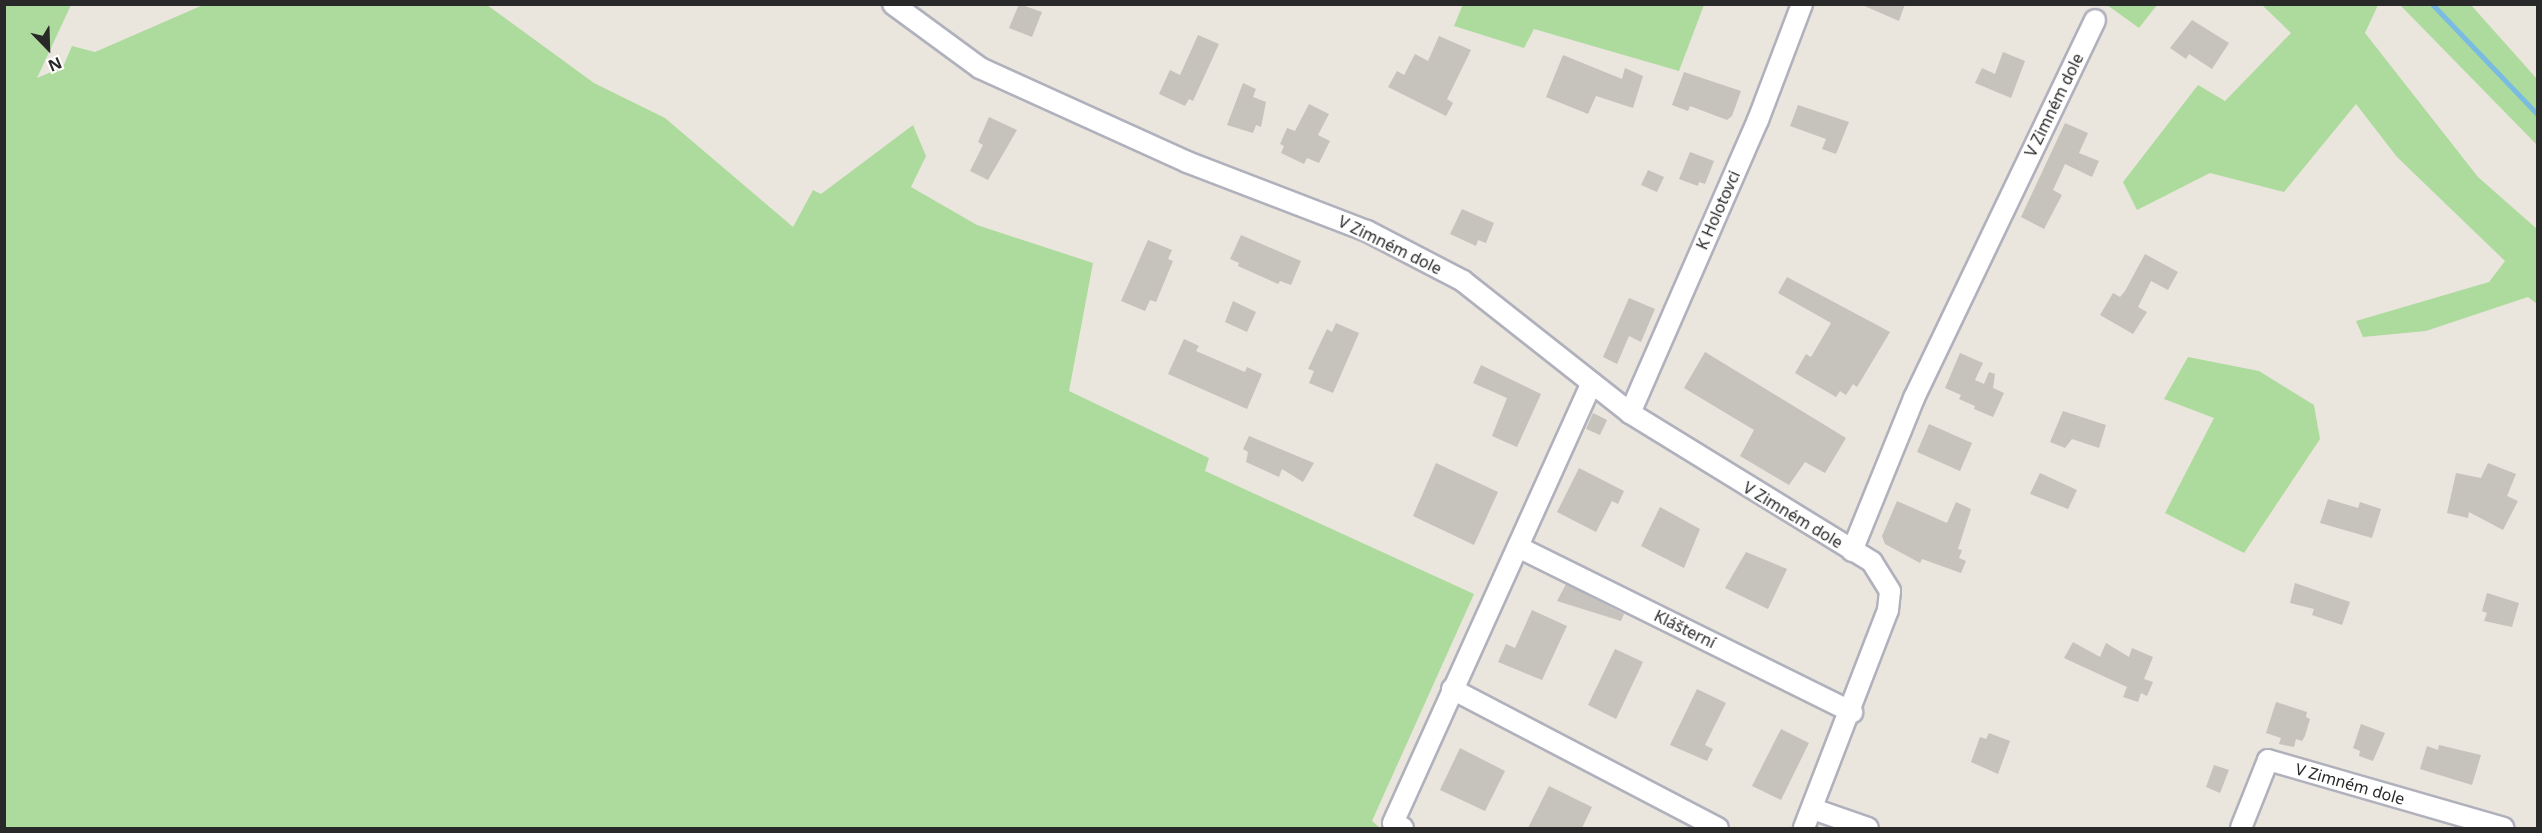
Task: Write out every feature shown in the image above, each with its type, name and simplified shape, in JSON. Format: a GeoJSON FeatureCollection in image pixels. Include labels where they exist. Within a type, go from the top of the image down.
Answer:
{"type":"FeatureCollection","features":[{"type":"Feature","properties":{"kind":"street","name":"V Zimném dole"},"geometry":{"type":"LineString","coordinates":[[893,4],[980,68],[1187,162],[1367,231],[1463,281],[1630,413],[1872,562],[1883,574],[1890,591],[1888,610],[1852,711]]}},
{"type":"Feature","properties":{"kind":"street","name":"K Holotovci"},"geometry":{"type":"LineString","coordinates":[[1630,413],[1758,120],[1802,4]]}},
{"type":"Feature","properties":{"kind":"street","name":"V Zimném dole"},"geometry":{"type":"LineString","coordinates":[[1852,551],[1914,398],[2095,20]]}},
{"type":"Feature","properties":{"kind":"street"},"geometry":{"type":"LineString","coordinates":[[1403,828],[1393,823],[1592,383]]}},
{"type":"Feature","properties":{"kind":"street","name":"Klášterní"},"geometry":{"type":"LineString","coordinates":[[1518,547],[1852,711]]}},
{"type":"Feature","properties":{"kind":"street"},"geometry":{"type":"LineString","coordinates":[[1452,689],[1718,828]]}},
{"type":"Feature","properties":{"kind":"street"},"geometry":{"type":"LineString","coordinates":[[1804,828],[1814,809],[1852,711]]}},
{"type":"Feature","properties":{"kind":"street","name":"V Zimném dole"},"geometry":{"type":"LineString","coordinates":[[2241,828],[2268,760],[2503,828]]}},
{"type":"Feature","properties":{"kind":"street"},"geometry":{"type":"LineString","coordinates":[[1814,809],[1868,828]]}},
{"type":"Feature","properties":{"kind":"green space"},"geometry":{"type":"Polygon","coordinates":[[[5,4],[71,5],[37,78],[63,67],[72,46],[95,52],[203,5],[487,5],[594,83],[665,118],[793,227],[813,190],[821,194],[913,125],[926,156],[911,187],[977,225],[1093,263],[1069,391],[1209,458],[1205,471],[1474,594],[1372,821],[1380,828],[5,828],[5,4]]]}},
{"type":"Feature","properties":{"kind":"green space"},"geometry":{"type":"Polygon","coordinates":[[[1463,4],[1704,5],[1679,71],[1534,29],[1524,48],[1454,26],[1463,4]]]}},
{"type":"Feature","properties":{"kind":"green space"},"geometry":{"type":"Polygon","coordinates":[[[2107,5],[2157,5],[2139,28],[2107,5]]]}},
{"type":"Feature","properties":{"kind":"green space"},"geometry":{"type":"Polygon","coordinates":[[[2262,5],[2378,5],[2365,33],[2478,177],[2537,229],[2537,304],[2528,297],[2426,331],[2363,337],[2356,321],[2489,282],[2505,261],[2397,157],[2356,104],[2284,192],[2210,173],[2137,210],[2123,182],[2198,85],[2225,101],[2291,33],[2262,5]]]}},
{"type":"Feature","properties":{"kind":"green space"},"geometry":{"type":"Polygon","coordinates":[[[2400,5],[2471,5],[2537,79],[2537,145],[2400,5]]]}},
{"type":"Feature","properties":{"kind":"green space"},"geometry":{"type":"Polygon","coordinates":[[[2188,357],[2259,371],[2314,405],[2320,439],[2244,553],[2165,513],[2214,418],[2164,399],[2188,357]]]}},
{"type":"Feature","properties":{"kind":"building"},"geometry":{"type":"Polygon","coordinates":[[[1019,4],[1042,12],[1032,37],[1009,28],[1019,4]]]}},
{"type":"Feature","properties":{"kind":"building"},"geometry":{"type":"Polygon","coordinates":[[[1860,4],[1905,4],[1899,21],[1860,4]]]}},
{"type":"Feature","properties":{"kind":"building"},"geometry":{"type":"Polygon","coordinates":[[[2192,20],[2229,43],[2212,69],[2189,54],[2186,59],[2170,48],[2192,20]]]}},
{"type":"Feature","properties":{"kind":"building"},"geometry":{"type":"Polygon","coordinates":[[[1198,35],[1219,44],[1193,101],[1189,99],[1185,106],[1159,94],[1170,70],[1180,75],[1198,35]]]}},
{"type":"Feature","properties":{"kind":"building"},"geometry":{"type":"Polygon","coordinates":[[[1439,36],[1471,50],[1447,99],[1453,103],[1446,116],[1388,87],[1397,71],[1404,75],[1415,54],[1428,61],[1439,36]]]}},
{"type":"Feature","properties":{"kind":"building"},"geometry":{"type":"Polygon","coordinates":[[[2003,52],[2025,61],[2011,98],[1975,83],[1982,68],[1995,74],[2003,52]]]}},
{"type":"Feature","properties":{"kind":"building"},"geometry":{"type":"Polygon","coordinates":[[[1563,55],[1622,79],[1625,68],[1643,76],[1633,108],[1596,96],[1588,114],[1546,97],[1563,55]]]}},
{"type":"Feature","properties":{"kind":"building"},"geometry":{"type":"Polygon","coordinates":[[[1684,72],[1741,91],[1732,116],[1727,120],[1690,106],[1688,111],[1672,105],[1684,72]]]}},
{"type":"Feature","properties":{"kind":"building"},"geometry":{"type":"Polygon","coordinates":[[[1243,83],[1256,89],[1253,97],[1266,102],[1261,127],[1256,125],[1253,133],[1227,125],[1243,83]]]}},
{"type":"Feature","properties":{"kind":"building"},"geometry":{"type":"Polygon","coordinates":[[[1309,104],[1329,114],[1318,135],[1330,141],[1319,163],[1307,158],[1304,164],[1281,153],[1284,146],[1280,144],[1287,128],[1295,131],[1309,104]]]}},
{"type":"Feature","properties":{"kind":"building"},"geometry":{"type":"Polygon","coordinates":[[[1798,105],[1849,122],[1836,154],[1822,149],[1826,139],[1790,126],[1798,105]]]}},
{"type":"Feature","properties":{"kind":"building"},"geometry":{"type":"Polygon","coordinates":[[[989,117],[1017,130],[988,180],[970,171],[983,145],[978,142],[989,117]]]}},
{"type":"Feature","properties":{"kind":"building"},"geometry":{"type":"Polygon","coordinates":[[[2065,123],[2088,133],[2079,153],[2099,161],[2092,177],[2065,164],[2053,190],[2062,195],[2044,229],[2021,217],[2065,123]]]}},
{"type":"Feature","properties":{"kind":"building"},"geometry":{"type":"Polygon","coordinates":[[[1690,152],[1714,161],[1705,184],[1699,182],[1698,186],[1679,179],[1690,152]]]}},
{"type":"Feature","properties":{"kind":"building"},"geometry":{"type":"Polygon","coordinates":[[[1648,170],[1664,177],[1657,192],[1641,185],[1648,170]]]}},
{"type":"Feature","properties":{"kind":"building"},"geometry":{"type":"Polygon","coordinates":[[[1462,209],[1494,223],[1486,243],[1478,240],[1476,246],[1450,234],[1462,209]]]}},
{"type":"Feature","properties":{"kind":"building"},"geometry":{"type":"Polygon","coordinates":[[[1241,235],[1301,261],[1291,285],[1280,281],[1278,284],[1238,266],[1239,263],[1230,259],[1241,235]]]}},
{"type":"Feature","properties":{"kind":"building"},"geometry":{"type":"Polygon","coordinates":[[[1148,240],[1172,250],[1168,259],[1173,261],[1156,302],[1150,300],[1145,311],[1121,301],[1148,240]]]}},
{"type":"Feature","properties":{"kind":"building"},"geometry":{"type":"Polygon","coordinates":[[[2145,254],[2178,272],[2168,290],[2151,281],[2138,307],[2147,312],[2133,334],[2100,315],[2113,293],[2120,297],[2125,291],[2145,254]]]}},
{"type":"Feature","properties":{"kind":"building"},"geometry":{"type":"Polygon","coordinates":[[[1787,277],[1890,332],[1857,387],[1853,384],[1846,395],[1840,391],[1836,397],[1795,373],[1806,354],[1811,357],[1831,323],[1778,293],[1787,277]]]}},
{"type":"Feature","properties":{"kind":"building"},"geometry":{"type":"Polygon","coordinates":[[[1629,298],[1655,309],[1641,342],[1629,336],[1617,364],[1603,357],[1629,298]]]}},
{"type":"Feature","properties":{"kind":"building"},"geometry":{"type":"Polygon","coordinates":[[[1233,301],[1256,312],[1247,332],[1225,322],[1233,301]]]}},
{"type":"Feature","properties":{"kind":"building"},"geometry":{"type":"Polygon","coordinates":[[[1336,323],[1359,333],[1333,393],[1309,383],[1314,371],[1308,369],[1327,329],[1332,332],[1336,323]]]}},
{"type":"Feature","properties":{"kind":"building"},"geometry":{"type":"Polygon","coordinates":[[[1184,339],[1199,346],[1196,351],[1245,372],[1247,367],[1262,374],[1247,409],[1168,374],[1184,339]]]}},
{"type":"Feature","properties":{"kind":"building"},"geometry":{"type":"Polygon","coordinates":[[[1705,352],[1846,438],[1825,473],[1805,462],[1789,485],[1740,456],[1754,430],[1684,388],[1705,352]]]}},
{"type":"Feature","properties":{"kind":"building"},"geometry":{"type":"Polygon","coordinates":[[[1960,353],[1983,363],[1975,380],[1984,384],[1989,372],[1995,374],[1993,388],[2004,393],[1993,417],[1974,409],[1975,406],[1959,399],[1961,395],[1945,388],[1960,353]]]}},
{"type":"Feature","properties":{"kind":"building"},"geometry":{"type":"Polygon","coordinates":[[[1481,365],[1541,394],[1517,447],[1492,436],[1507,398],[1473,383],[1481,365]]]}},
{"type":"Feature","properties":{"kind":"building"},"geometry":{"type":"Polygon","coordinates":[[[2063,411],[2106,425],[2099,448],[2072,439],[2065,448],[2050,442],[2063,411]]]}},
{"type":"Feature","properties":{"kind":"building"},"geometry":{"type":"Polygon","coordinates":[[[1593,413],[1607,420],[1600,435],[1586,429],[1593,413]]]}},
{"type":"Feature","properties":{"kind":"building"},"geometry":{"type":"Polygon","coordinates":[[[1929,424],[1972,443],[1960,471],[1917,452],[1929,424]]]}},
{"type":"Feature","properties":{"kind":"building"},"geometry":{"type":"Polygon","coordinates":[[[1249,436],[1314,463],[1303,482],[1282,469],[1279,477],[1246,462],[1248,452],[1243,449],[1249,436]]]}},
{"type":"Feature","properties":{"kind":"building"},"geometry":{"type":"Polygon","coordinates":[[[1436,463],[1498,492],[1474,545],[1413,516],[1436,463]]]}},
{"type":"Feature","properties":{"kind":"building"},"geometry":{"type":"Polygon","coordinates":[[[2488,463],[2516,474],[2507,496],[2518,501],[2503,530],[2469,512],[2468,518],[2447,513],[2456,473],[2481,478],[2488,463]]]}},
{"type":"Feature","properties":{"kind":"building"},"geometry":{"type":"Polygon","coordinates":[[[1579,468],[1624,491],[1618,504],[1612,501],[1596,532],[1557,512],[1579,468]]]}},
{"type":"Feature","properties":{"kind":"building"},"geometry":{"type":"Polygon","coordinates":[[[2040,473],[2077,490],[2068,509],[2030,494],[2040,473]]]}},
{"type":"Feature","properties":{"kind":"building"},"geometry":{"type":"Polygon","coordinates":[[[2328,499],[2358,508],[2360,502],[2381,509],[2372,538],[2320,523],[2328,499]]]}},
{"type":"Feature","properties":{"kind":"building"},"geometry":{"type":"Polygon","coordinates":[[[1897,501],[1947,523],[1956,502],[1971,509],[1958,549],[1962,550],[1959,558],[1966,561],[1961,573],[1922,559],[1920,563],[1885,544],[1882,536],[1897,501]]]}},
{"type":"Feature","properties":{"kind":"building"},"geometry":{"type":"Polygon","coordinates":[[[1660,507],[1700,529],[1684,568],[1641,546],[1660,507]]]}},
{"type":"Feature","properties":{"kind":"building"},"geometry":{"type":"Polygon","coordinates":[[[1746,552],[1787,569],[1768,609],[1725,588],[1746,552]]]}},
{"type":"Feature","properties":{"kind":"building"},"geometry":{"type":"Polygon","coordinates":[[[2295,583],[2350,602],[2342,625],[2312,615],[2314,609],[2290,603],[2295,583]]]}},
{"type":"Feature","properties":{"kind":"building"},"geometry":{"type":"Polygon","coordinates":[[[1566,584],[1624,614],[1621,621],[1557,601],[1566,584]]]}},
{"type":"Feature","properties":{"kind":"building"},"geometry":{"type":"Polygon","coordinates":[[[2487,593],[2519,603],[2512,627],[2484,621],[2487,613],[2482,611],[2487,593]]]}},
{"type":"Feature","properties":{"kind":"building"},"geometry":{"type":"Polygon","coordinates":[[[1532,610],[1567,626],[1542,680],[1498,662],[1506,644],[1515,648],[1532,610]]]}},
{"type":"Feature","properties":{"kind":"building"},"geometry":{"type":"Polygon","coordinates":[[[2073,642],[2100,657],[2106,643],[2129,657],[2132,648],[2153,657],[2144,679],[2153,682],[2147,696],[2141,693],[2138,702],[2123,697],[2127,687],[2064,658],[2073,642]]]}},
{"type":"Feature","properties":{"kind":"building"},"geometry":{"type":"Polygon","coordinates":[[[1615,649],[1643,662],[1616,719],[1588,705],[1615,649]]]}},
{"type":"Feature","properties":{"kind":"building"},"geometry":{"type":"Polygon","coordinates":[[[1697,689],[1726,703],[1705,745],[1713,749],[1707,761],[1670,745],[1697,689]]]}},
{"type":"Feature","properties":{"kind":"building"},"geometry":{"type":"Polygon","coordinates":[[[2276,702],[2307,712],[2306,717],[2310,719],[2305,736],[2302,741],[2296,739],[2294,747],[2279,744],[2281,738],[2266,733],[2276,702]]]}},
{"type":"Feature","properties":{"kind":"building"},"geometry":{"type":"Polygon","coordinates":[[[2361,724],[2385,733],[2373,761],[2359,756],[2360,751],[2353,748],[2361,724]]]}},
{"type":"Feature","properties":{"kind":"building"},"geometry":{"type":"Polygon","coordinates":[[[1781,729],[1809,743],[1781,800],[1752,786],[1781,729]]]}},
{"type":"Feature","properties":{"kind":"building"},"geometry":{"type":"Polygon","coordinates":[[[1989,733],[2010,741],[1998,774],[1971,762],[1980,737],[1986,739],[1989,733]]]}},
{"type":"Feature","properties":{"kind":"building"},"geometry":{"type":"Polygon","coordinates":[[[2439,745],[2481,755],[2472,785],[2420,769],[2427,746],[2438,750],[2439,745]]]}},
{"type":"Feature","properties":{"kind":"building"},"geometry":{"type":"Polygon","coordinates":[[[1460,748],[1505,771],[1485,811],[1440,790],[1460,748]]]}},
{"type":"Feature","properties":{"kind":"building"},"geometry":{"type":"Polygon","coordinates":[[[2214,765],[2229,770],[2220,793],[2206,787],[2214,765]]]}},
{"type":"Feature","properties":{"kind":"building"},"geometry":{"type":"Polygon","coordinates":[[[1549,786],[1592,807],[1582,828],[1528,828],[1549,786]]]}},
{"type":"Feature","properties":{"kind":"waterway"},"geometry":{"type":"LineString","coordinates":[[2432,4],[2538,115]]}}]}
